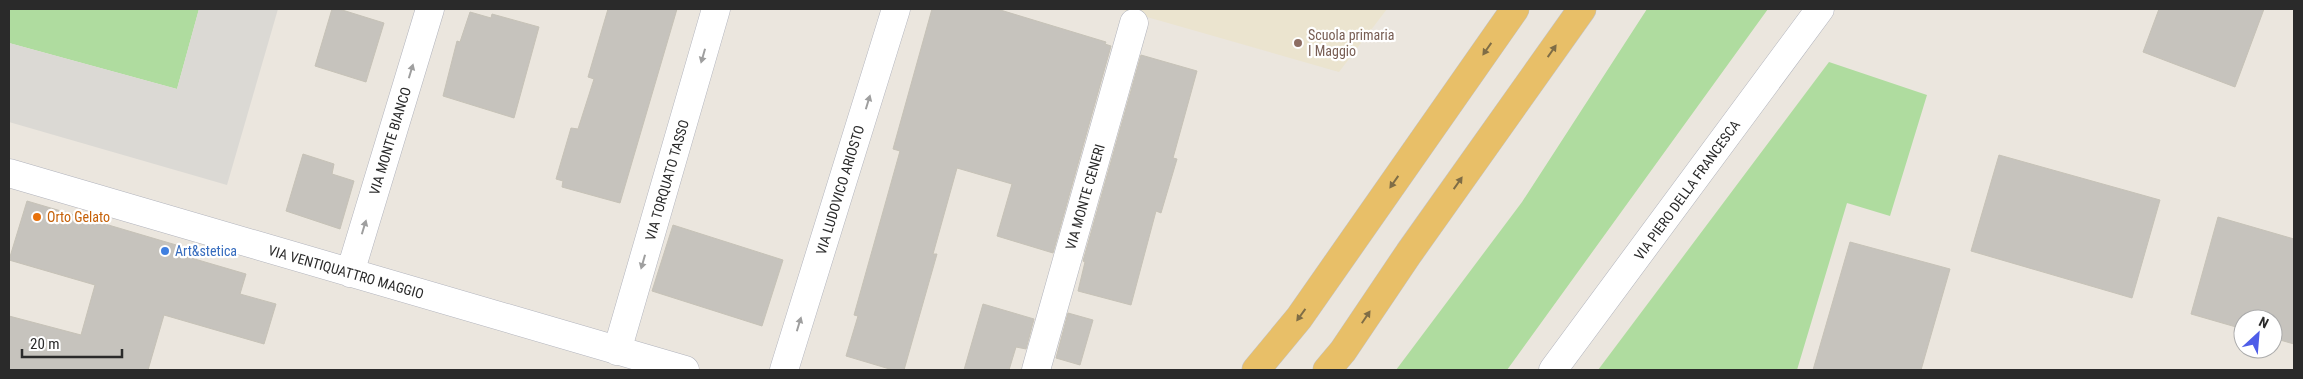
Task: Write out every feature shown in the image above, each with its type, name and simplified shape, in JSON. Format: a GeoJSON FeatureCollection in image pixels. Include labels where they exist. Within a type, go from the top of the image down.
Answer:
{"type":"FeatureCollection","features":[{"type":"Feature","properties":{"kind":"highway"},"geometry":{"type":"LineString","coordinates":[[1256,370],[1299,318],[1515,9]]}},
{"type":"Feature","properties":{"kind":"highway"},"geometry":{"type":"LineString","coordinates":[[1335,364],[1409,252],[1582,9]]}},
{"type":"Feature","properties":{"kind":"street","name":"VIA MONTE BIANCO"},"geometry":{"type":"LineString","coordinates":[[350,273],[430,9]]}},
{"type":"Feature","properties":{"kind":"street","name":"VIA TORQUATO TASSO"},"geometry":{"type":"LineString","coordinates":[[617,351],[716,9]]}},
{"type":"Feature","properties":{"kind":"street","name":"VIA LUDOVICO ARIOSTO"},"geometry":{"type":"LineString","coordinates":[[784,370],[896,9]]}},
{"type":"Feature","properties":{"kind":"street","name":"VIA PIERO DELLA FRANCESCA"},"geometry":{"type":"LineString","coordinates":[[1553,370],[1820,9]]}},
{"type":"Feature","properties":{"kind":"street","name":"VIA MONTE CENERI"},"geometry":{"type":"LineString","coordinates":[[1036,370],[1134,23]]}},
{"type":"Feature","properties":{"kind":"street","name":"VIA VENTIQUATTRO MAGGIO"},"geometry":{"type":"LineString","coordinates":[[9,173],[684,370]]}},
{"type":"Feature","properties":{"kind":"shaded area"},"geometry":{"type":"Polygon","coordinates":[[[199,9],[278,9],[227,185],[9,122],[9,43],[177,89],[199,9]]]}},
{"type":"Feature","properties":{"kind":"shaded area","name":"Scuola primaria I Maggio"},"geometry":{"type":"Polygon","coordinates":[[[1119,9],[1387,9],[1339,72],[1119,9]]]}},
{"type":"Feature","properties":{"kind":"green space"},"geometry":{"type":"Polygon","coordinates":[[[9,9],[199,9],[177,89],[9,43],[9,9]]]}},
{"type":"Feature","properties":{"kind":"green space"},"geometry":{"type":"Polygon","coordinates":[[[1647,9],[1768,9],[1507,370],[1396,370],[1522,202],[1647,9]]]}},
{"type":"Feature","properties":{"kind":"green space"},"geometry":{"type":"Polygon","coordinates":[[[1829,62],[1927,95],[1890,216],[1847,203],[1797,370],[1598,370],[1829,62]]]}},
{"type":"Feature","properties":{"kind":"building"},"geometry":{"type":"Polygon","coordinates":[[[332,9],[339,9],[384,23],[366,82],[315,66],[332,9]]]}},
{"type":"Feature","properties":{"kind":"building"},"geometry":{"type":"Polygon","coordinates":[[[608,9],[677,9],[620,203],[562,187],[563,181],[556,179],[571,128],[578,129],[594,79],[588,77],[608,9]]]}},
{"type":"Feature","properties":{"kind":"building"},"geometry":{"type":"Polygon","coordinates":[[[932,9],[997,9],[1106,42],[1105,44],[1111,46],[1053,253],[997,236],[1012,184],[957,168],[933,254],[937,254],[904,370],[893,370],[846,356],[858,316],[854,315],[900,151],[893,149],[932,9]]]}},
{"type":"Feature","properties":{"kind":"building"},"geometry":{"type":"Polygon","coordinates":[[[2159,9],[2264,9],[2235,87],[2143,52],[2159,9]]]}},
{"type":"Feature","properties":{"kind":"building"},"geometry":{"type":"Polygon","coordinates":[[[470,12],[491,18],[492,14],[539,27],[514,118],[443,96],[457,41],[460,42],[470,12]]]}},
{"type":"Feature","properties":{"kind":"building"},"geometry":{"type":"Polygon","coordinates":[[[1141,55],[1197,71],[1173,158],[1177,159],[1161,213],[1156,211],[1131,305],[1078,291],[1085,262],[1083,261],[1141,55]]]}},
{"type":"Feature","properties":{"kind":"building"},"geometry":{"type":"Polygon","coordinates":[[[303,154],[334,164],[332,174],[354,181],[340,229],[286,211],[303,154]]]}},
{"type":"Feature","properties":{"kind":"building"},"geometry":{"type":"Polygon","coordinates":[[[1999,155],[2160,200],[2132,298],[1971,251],[1999,155]]]}},
{"type":"Feature","properties":{"kind":"building"},"geometry":{"type":"Polygon","coordinates":[[[27,201],[183,247],[181,255],[246,274],[240,294],[276,304],[264,344],[164,315],[148,370],[9,370],[9,316],[81,335],[95,285],[9,260],[27,201]]]}},
{"type":"Feature","properties":{"kind":"building"},"geometry":{"type":"Polygon","coordinates":[[[2218,217],[2294,239],[2294,344],[2283,341],[2283,309],[2233,309],[2233,326],[2191,314],[2218,217]]]}},
{"type":"Feature","properties":{"kind":"building"},"geometry":{"type":"Polygon","coordinates":[[[673,225],[783,260],[762,326],[652,291],[673,225]]]}},
{"type":"Feature","properties":{"kind":"building"},"geometry":{"type":"Polygon","coordinates":[[[1850,242],[1950,269],[1921,370],[1813,370],[1850,242]]]}},
{"type":"Feature","properties":{"kind":"building"},"geometry":{"type":"Polygon","coordinates":[[[983,304],[1034,319],[1026,349],[1016,347],[1009,370],[964,370],[983,304]]]}},
{"type":"Feature","properties":{"kind":"building"},"geometry":{"type":"Polygon","coordinates":[[[1068,313],[1093,320],[1080,365],[1056,358],[1068,313]]]}},
{"type":"Feature","properties":{"kind":"place","name":"Scuola primaria I Maggio"},"geometry":{"type":"Point","coordinates":[1298,43]}},
{"type":"Feature","properties":{"kind":"place","name":"Orto Gelato"},"geometry":{"type":"Point","coordinates":[37,217]}},
{"type":"Feature","properties":{"kind":"place","name":"Art&stetica"},"geometry":{"type":"Point","coordinates":[165,251]}}]}
